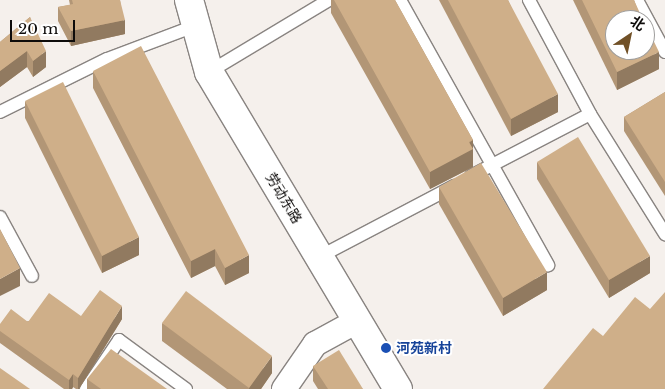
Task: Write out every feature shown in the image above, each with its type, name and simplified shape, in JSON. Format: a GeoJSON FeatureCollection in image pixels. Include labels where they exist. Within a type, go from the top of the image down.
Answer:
{"type":"FeatureCollection","features":[{"type":"Feature","properties":{"kind":"street","name":"劳动东路"},"geometry":{"type":"LineString","coordinates":[[192,13],[209,72],[398,389]]}},
{"type":"Feature","properties":{"kind":"street"},"geometry":{"type":"LineString","coordinates":[[284,389],[315,344],[357,321]]}},
{"type":"Feature","properties":{"kind":"lane"},"geometry":{"type":"LineString","coordinates":[[209,72],[329,0]]}},
{"type":"Feature","properties":{"kind":"lane"},"geometry":{"type":"LineString","coordinates":[[400,0],[548,265]]}},
{"type":"Feature","properties":{"kind":"lane"},"geometry":{"type":"LineString","coordinates":[[529,0],[590,114],[665,234]]}},
{"type":"Feature","properties":{"kind":"lane"},"geometry":{"type":"LineString","coordinates":[[637,0],[665,52]]}},
{"type":"Feature","properties":{"kind":"lane"},"geometry":{"type":"LineString","coordinates":[[0,112],[107,59],[192,13]]}},
{"type":"Feature","properties":{"kind":"lane"},"geometry":{"type":"LineString","coordinates":[[319,257],[590,114]]}},
{"type":"Feature","properties":{"kind":"lane"},"geometry":{"type":"LineString","coordinates":[[0,217],[32,276]]}},
{"type":"Feature","properties":{"kind":"lane"},"geometry":{"type":"LineString","coordinates":[[86,389],[119,340],[186,389]]}},
{"type":"Feature","properties":{"kind":"building"},"geometry":{"type":"Polygon","coordinates":[[[72,0],[120,0],[125,20],[71,31],[58,7],[73,4],[72,0]]]}},
{"type":"Feature","properties":{"kind":"building"},"geometry":{"type":"Polygon","coordinates":[[[334,0],[395,0],[473,140],[469,142],[473,149],[430,172],[334,0]]]}},
{"type":"Feature","properties":{"kind":"building"},"geometry":{"type":"Polygon","coordinates":[[[448,0],[508,0],[558,94],[511,119],[448,0]]]}},
{"type":"Feature","properties":{"kind":"building"},"geometry":{"type":"Polygon","coordinates":[[[582,0],[634,0],[638,10],[605,10],[605,47],[582,0]]]}},
{"type":"Feature","properties":{"kind":"building"},"geometry":{"type":"Polygon","coordinates":[[[30,17],[46,51],[33,61],[27,51],[0,71],[0,42],[30,17]]]}},
{"type":"Feature","properties":{"kind":"building"},"geometry":{"type":"Polygon","coordinates":[[[655,44],[659,52],[655,54],[655,44]]]}},
{"type":"Feature","properties":{"kind":"building"},"geometry":{"type":"Polygon","coordinates":[[[141,46],[249,255],[225,268],[215,249],[191,261],[93,71],[141,46]]]}},
{"type":"Feature","properties":{"kind":"building"},"geometry":{"type":"Polygon","coordinates":[[[611,60],[642,60],[617,72],[611,60]]]}},
{"type":"Feature","properties":{"kind":"building"},"geometry":{"type":"Polygon","coordinates":[[[63,82],[139,237],[102,256],[25,101],[63,82]]]}},
{"type":"Feature","properties":{"kind":"building"},"geometry":{"type":"Polygon","coordinates":[[[665,92],[665,182],[624,117],[665,92]]]}},
{"type":"Feature","properties":{"kind":"building"},"geometry":{"type":"Polygon","coordinates":[[[578,137],[650,256],[609,280],[537,162],[578,137]]]}},
{"type":"Feature","properties":{"kind":"building"},"geometry":{"type":"Polygon","coordinates":[[[481,163],[547,272],[503,298],[439,187],[481,163]]]}},
{"type":"Feature","properties":{"kind":"building"},"geometry":{"type":"Polygon","coordinates":[[[0,229],[20,268],[0,279],[0,229]]]}},
{"type":"Feature","properties":{"kind":"building"},"geometry":{"type":"Polygon","coordinates":[[[100,290],[122,306],[78,378],[73,374],[69,380],[0,331],[0,324],[11,309],[28,322],[49,293],[81,316],[100,290]]]}},
{"type":"Feature","properties":{"kind":"building"},"geometry":{"type":"Polygon","coordinates":[[[186,291],[272,356],[249,388],[162,323],[186,291]]]}},
{"type":"Feature","properties":{"kind":"building"},"geometry":{"type":"Polygon","coordinates":[[[665,292],[665,389],[543,389],[593,328],[603,336],[635,297],[650,309],[665,292]]]}},
{"type":"Feature","properties":{"kind":"building"},"geometry":{"type":"Polygon","coordinates":[[[111,349],[167,389],[101,389],[87,379],[111,349]]]}},
{"type":"Feature","properties":{"kind":"building"},"geometry":{"type":"Polygon","coordinates":[[[339,350],[363,389],[328,389],[313,366],[339,350]]]}},
{"type":"Feature","properties":{"kind":"building"},"geometry":{"type":"Polygon","coordinates":[[[0,368],[30,389],[0,389],[0,368]]]}},
{"type":"Feature","properties":{"kind":"place","name":"河苑新村"},"geometry":{"type":"Point","coordinates":[386,348]}}]}
